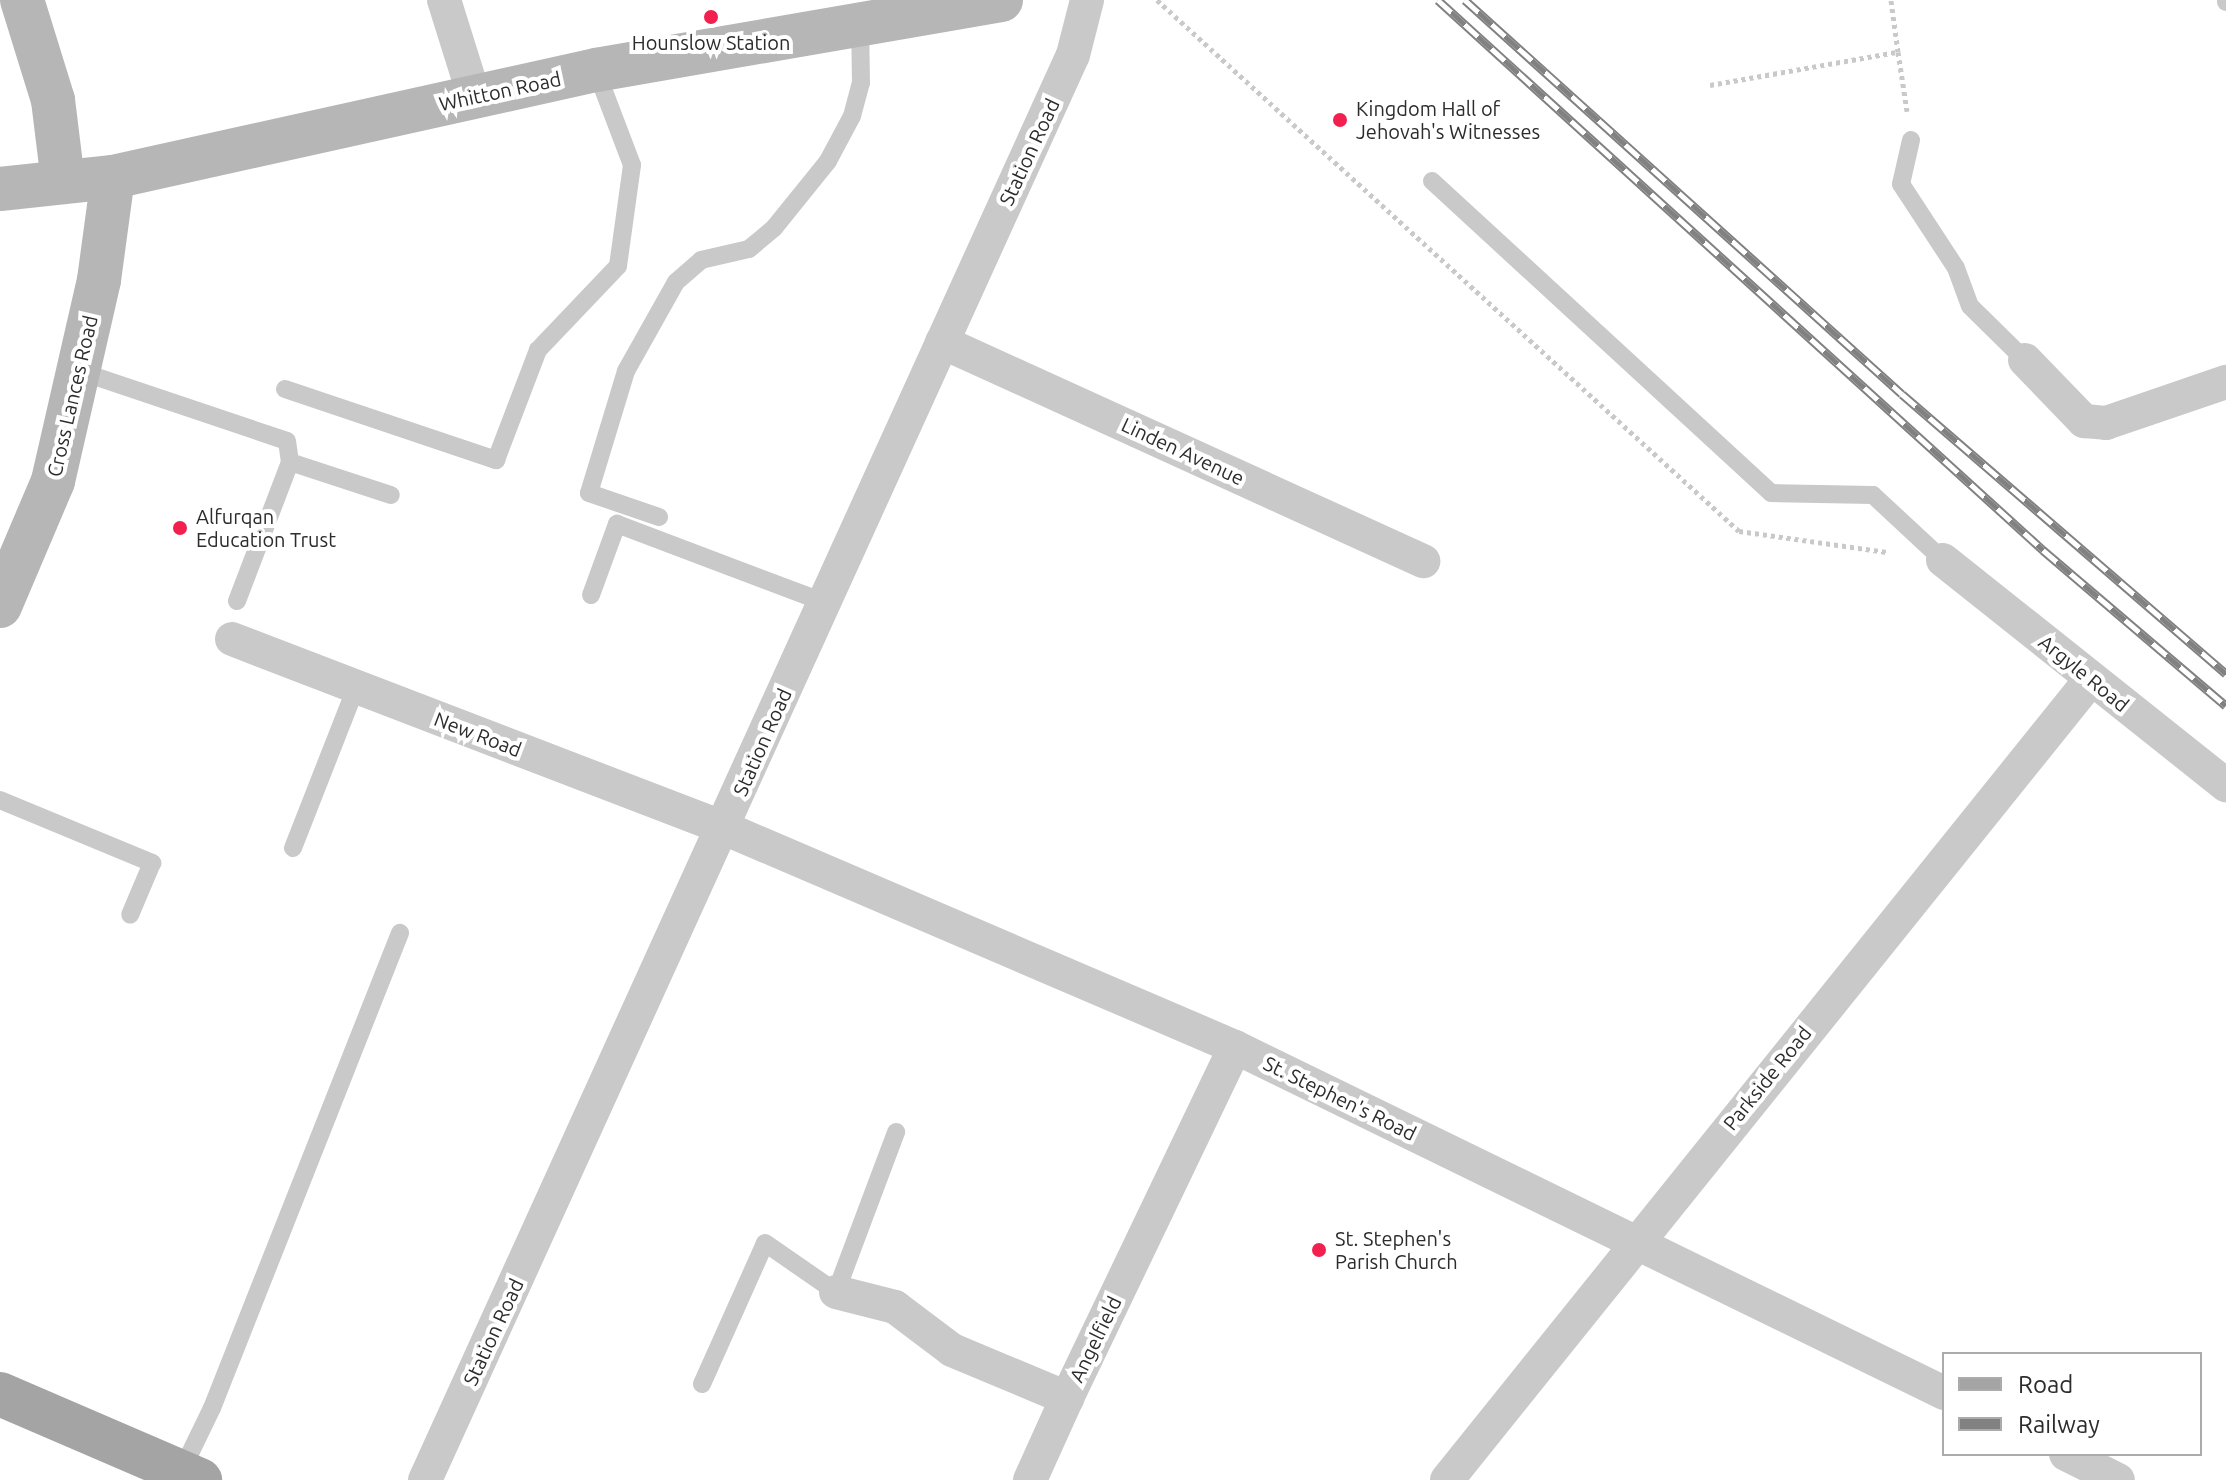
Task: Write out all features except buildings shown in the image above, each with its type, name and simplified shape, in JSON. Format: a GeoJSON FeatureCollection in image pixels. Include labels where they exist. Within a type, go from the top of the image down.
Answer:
{"type":"FeatureCollection","features":[{"type":"Feature","properties":{"kind":"main road"},"geometry":{"type":"LineString","coordinates":[[22,0],[53,100],[63,181]]}},
{"type":"Feature","properties":{"kind":"main road","name":"Whitton Road"},"geometry":{"type":"LineString","coordinates":[[0,189],[113,177],[474,96],[869,13],[1001,0]]}},
{"type":"Feature","properties":{"kind":"main road","name":"Cross Lances Road"},"geometry":{"type":"LineString","coordinates":[[0,606],[53,481],[99,280],[113,177]]}},
{"type":"Feature","properties":{"kind":"main road"},"geometry":{"type":"LineString","coordinates":[[0,1394],[190,1476]]}},
{"type":"Feature","properties":{"kind":"street"},"geometry":{"type":"LineString","coordinates":[[444,0],[474,96]]}},
{"type":"Feature","properties":{"kind":"street","name":"Station Road"},"geometry":{"type":"LineString","coordinates":[[425,1480],[1073,55],[1087,0]]}},
{"type":"Feature","properties":{"kind":"street","name":"Linden Avenue"},"geometry":{"type":"LineString","coordinates":[[942,342],[1423,561]]}},
{"type":"Feature","properties":{"kind":"street"},"geometry":{"type":"LineString","coordinates":[[2025,360],[2084,421],[2106,423],[2226,382]]}},
{"type":"Feature","properties":{"kind":"street","name":"Argyle Road"},"geometry":{"type":"LineString","coordinates":[[1943,560],[2226,785]]}},
{"type":"Feature","properties":{"kind":"street","name":"New Road"},"geometry":{"type":"LineString","coordinates":[[232,639],[724,828]]}},
{"type":"Feature","properties":{"kind":"street","name":"Parkside Road"},"geometry":{"type":"LineString","coordinates":[[1447,1480],[2091,679]]}},
{"type":"Feature","properties":{"kind":"street","name":"St. Stephen's Road"},"geometry":{"type":"LineString","coordinates":[[724,828],[1235,1047],[1637,1240],[1942,1392]]}},
{"type":"Feature","properties":{"kind":"street","name":"Angelfield"},"geometry":{"type":"LineString","coordinates":[[836,1292],[895,1307],[952,1350],[1067,1398],[1235,1047]]}},
{"type":"Feature","properties":{"kind":"street"},"geometry":{"type":"LineString","coordinates":[[1030,1480],[1067,1398]]}},
{"type":"Feature","properties":{"kind":"street"},"geometry":{"type":"LineString","coordinates":[[2070,1456],[2118,1480]]}},
{"type":"Feature","properties":{"kind":"lane"},"geometry":{"type":"LineString","coordinates":[[659,517],[589,493],[626,371],[660,303],[691,267],[712,255],[749,249],[774,228],[828,161],[852,116],[861,83],[869,13]]}},
{"type":"Feature","properties":{"kind":"lane"},"geometry":{"type":"LineString","coordinates":[[285,389],[496,460],[538,350],[618,266],[632,165],[596,70]]}},
{"type":"Feature","properties":{"kind":"lane"},"geometry":{"type":"LineString","coordinates":[[1911,140],[1901,184],[1956,268],[1970,306],[2025,360]]}},
{"type":"Feature","properties":{"kind":"lane"},"geometry":{"type":"LineString","coordinates":[[1432,181],[1771,493],[1873,495],[1943,560]]}},
{"type":"Feature","properties":{"kind":"lane"},"geometry":{"type":"LineString","coordinates":[[79,371],[287,441],[290,462],[237,601]]}},
{"type":"Feature","properties":{"kind":"lane"},"geometry":{"type":"LineString","coordinates":[[290,462],[391,495]]}},
{"type":"Feature","properties":{"kind":"lane"},"geometry":{"type":"LineString","coordinates":[[591,595],[617,524],[823,602]]}},
{"type":"Feature","properties":{"kind":"lane"},"geometry":{"type":"LineString","coordinates":[[293,848],[356,687]]}},
{"type":"Feature","properties":{"kind":"lane"},"geometry":{"type":"LineString","coordinates":[[0,800],[152,863],[130,915]]}},
{"type":"Feature","properties":{"kind":"lane"},"geometry":{"type":"LineString","coordinates":[[190,1476],[212,1408],[400,933]]}},
{"type":"Feature","properties":{"kind":"lane"},"geometry":{"type":"LineString","coordinates":[[702,1384],[765,1243],[836,1292],[896,1132]]}},
{"type":"Feature","properties":{"kind":"path"},"geometry":{"type":"LineString","coordinates":[[1157,0],[1739,531],[1943,560]]}},
{"type":"Feature","properties":{"kind":"path"},"geometry":{"type":"LineString","coordinates":[[1891,0],[1911,140]]}},
{"type":"Feature","properties":{"kind":"path"},"geometry":{"type":"LineString","coordinates":[[1710,85],[1898,52]]}},
{"type":"Feature","properties":{"kind":"railway"},"geometry":{"type":"LineString","coordinates":[[1438,0],[2043,550],[2226,706]]}},
{"type":"Feature","properties":{"kind":"railway"},"geometry":{"type":"LineString","coordinates":[[1465,0],[1902,394],[2226,674]]}},
{"type":"Feature","properties":{"kind":"place","name":"Hounslow Station"},"geometry":{"type":"Point","coordinates":[711,17]}},
{"type":"Feature","properties":{"kind":"place","name":"Kingdom Hall of Jehovah's Witnesses"},"geometry":{"type":"Point","coordinates":[1340,120]}},
{"type":"Feature","properties":{"kind":"place","name":"Alfurqan Education Trust"},"geometry":{"type":"Point","coordinates":[180,528]}},
{"type":"Feature","properties":{"kind":"place","name":"St. Stephen's Parish Church"},"geometry":{"type":"Point","coordinates":[1319,1250]}}]}
